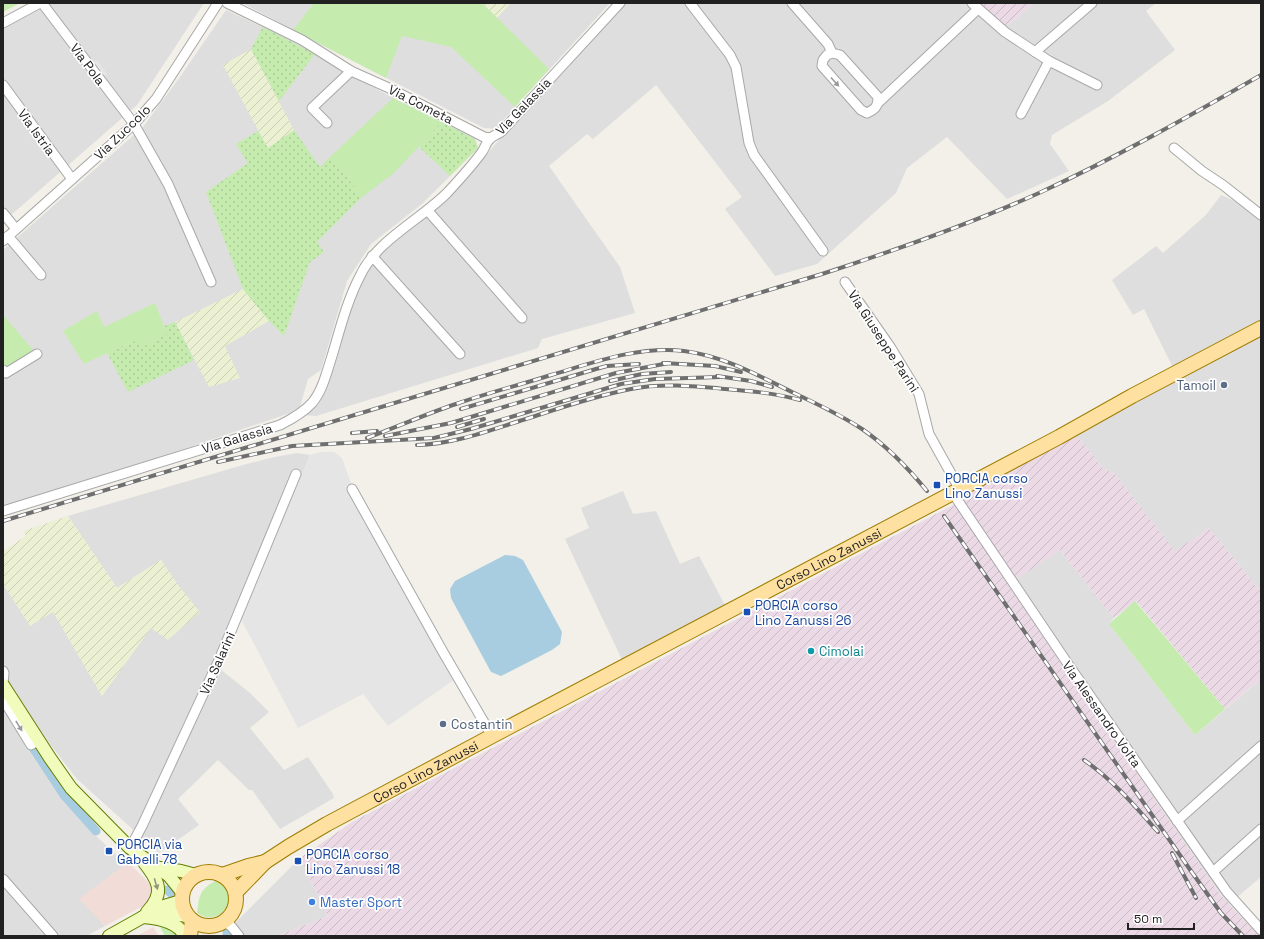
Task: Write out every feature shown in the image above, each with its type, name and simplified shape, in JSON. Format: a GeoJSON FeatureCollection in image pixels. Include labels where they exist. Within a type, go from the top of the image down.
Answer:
{"type":"FeatureCollection","features":[{"type":"Feature","properties":{"kind":"main road","name":"Corso Lino Zanussi"},"geometry":{"type":"LineString","coordinates":[[236,892],[264,862],[327,824],[1261,328]]}},
{"type":"Feature","properties":{"kind":"main road","name":"Corso Lino Zanussi"},"geometry":{"type":"LineString","coordinates":[[1247,336],[1261,331]]}},
{"type":"Feature","properties":{"kind":"main road"},"geometry":{"type":"LineString","coordinates":[[3,684],[71,788],[133,850],[154,876],[157,882],[158,898],[143,917]]}},
{"type":"Feature","properties":{"kind":"main road"},"geometry":{"type":"LineString","coordinates":[[133,850],[169,876],[182,896],[183,909],[189,919],[190,936]]}},
{"type":"Feature","properties":{"kind":"main road","name":"Corso Lino Zanussi"},"geometry":{"type":"LineString","coordinates":[[222,875],[264,862]]}},
{"type":"Feature","properties":{"kind":"main road"},"geometry":{"type":"LineString","coordinates":[[159,868],[196,875]]}},
{"type":"Feature","properties":{"kind":"main road"},"geometry":{"type":"LineString","coordinates":[[109,936],[143,917],[182,896],[190,880],[196,875],[209,872],[222,875],[233,886],[236,892],[236,905],[233,912],[215,928],[199,925],[189,919],[166,913],[143,917]]}},
{"type":"Feature","properties":{"kind":"main road"},"geometry":{"type":"LineString","coordinates":[[143,917],[163,920],[176,927],[185,936]]}},
{"type":"Feature","properties":{"kind":"street"},"geometry":{"type":"LineString","coordinates":[[3,23],[41,3]]}},
{"type":"Feature","properties":{"kind":"street","name":"Via Pola"},"geometry":{"type":"LineString","coordinates":[[41,3],[134,124],[168,184],[211,282]]}},
{"type":"Feature","properties":{"kind":"street","name":"Via Zuccolo"},"geometry":{"type":"LineString","coordinates":[[6,239],[134,124],[156,99],[218,3]]}},
{"type":"Feature","properties":{"kind":"street","name":"Via Cometa"},"geometry":{"type":"LineString","coordinates":[[227,3],[302,40],[351,71],[389,88],[484,137],[490,138]]}},
{"type":"Feature","properties":{"kind":"street","name":"Via Galassia"},"geometry":{"type":"LineString","coordinates":[[3,511],[280,425],[294,418],[305,410],[314,401],[323,384],[346,308],[360,274],[372,256],[383,245],[428,211],[460,180],[482,152],[490,138],[502,131],[620,3]]}},
{"type":"Feature","properties":{"kind":"street"},"geometry":{"type":"LineString","coordinates":[[690,3],[730,55],[736,67],[749,143],[754,155],[824,251]]}},
{"type":"Feature","properties":{"kind":"street"},"geometry":{"type":"LineString","coordinates":[[792,3],[828,44],[832,53]]}},
{"type":"Feature","properties":{"kind":"street"},"geometry":{"type":"LineString","coordinates":[[1035,52],[1092,3]]}},
{"type":"Feature","properties":{"kind":"street"},"geometry":{"type":"LineString","coordinates":[[878,103],[878,97],[840,55],[832,53],[827,55],[823,60],[822,66],[856,104],[867,113],[876,108],[878,103],[975,6],[1005,32],[1035,52],[1049,61],[1096,85]]}},
{"type":"Feature","properties":{"kind":"street"},"geometry":{"type":"LineString","coordinates":[[1021,114],[1049,61]]}},
{"type":"Feature","properties":{"kind":"street"},"geometry":{"type":"LineString","coordinates":[[327,124],[312,108],[351,71]]}},
{"type":"Feature","properties":{"kind":"street","name":"Via Istria"},"geometry":{"type":"LineString","coordinates":[[3,84],[72,179]]}},
{"type":"Feature","properties":{"kind":"street"},"geometry":{"type":"LineString","coordinates":[[1174,148],[1261,215]]}},
{"type":"Feature","properties":{"kind":"street"},"geometry":{"type":"LineString","coordinates":[[428,211],[522,318]]}},
{"type":"Feature","properties":{"kind":"street"},"geometry":{"type":"LineString","coordinates":[[3,213],[16,229]]}},
{"type":"Feature","properties":{"kind":"street"},"geometry":{"type":"LineString","coordinates":[[6,239],[41,275]]}},
{"type":"Feature","properties":{"kind":"street"},"geometry":{"type":"LineString","coordinates":[[372,256],[460,354]]}},
{"type":"Feature","properties":{"kind":"street","name":"Via Giuseppe Parini"},"geometry":{"type":"LineString","coordinates":[[845,282],[891,348],[919,394],[929,434],[956,490]]}},
{"type":"Feature","properties":{"kind":"street"},"geometry":{"type":"LineString","coordinates":[[3,370],[6,373],[37,354]]}},
{"type":"Feature","properties":{"kind":"street","name":"Via Salarini"},"geometry":{"type":"LineString","coordinates":[[133,850],[142,826],[219,660],[296,474]]}},
{"type":"Feature","properties":{"kind":"street"},"geometry":{"type":"LineString","coordinates":[[352,489],[443,652],[492,736]]}},
{"type":"Feature","properties":{"kind":"street","name":"Via Alessandro Volta"},"geometry":{"type":"LineString","coordinates":[[956,490],[1070,667],[1176,821],[1227,892],[1261,930]]}},
{"type":"Feature","properties":{"kind":"street"},"geometry":{"type":"LineString","coordinates":[[3,671],[3,684]]}},
{"type":"Feature","properties":{"kind":"street"},"geometry":{"type":"LineString","coordinates":[[3,699],[31,745],[39,740]]}},
{"type":"Feature","properties":{"kind":"street"},"geometry":{"type":"LineString","coordinates":[[1176,821],[1261,746]]}},
{"type":"Feature","properties":{"kind":"street"},"geometry":{"type":"LineString","coordinates":[[1213,872],[1261,829]]}},
{"type":"Feature","properties":{"kind":"street"},"geometry":{"type":"LineString","coordinates":[[3,879],[53,936]]}},
{"type":"Feature","properties":{"kind":"street"},"geometry":{"type":"LineString","coordinates":[[215,928],[230,926],[239,936]]}},
{"type":"Feature","properties":{"kind":"shaded area"},"geometry":{"type":"Polygon","coordinates":[[[52,3],[204,3],[137,105],[3,222],[3,29],[52,3]]]}},
{"type":"Feature","properties":{"kind":"shaded area"},"geometry":{"type":"Polygon","coordinates":[[[242,3],[610,3],[495,129],[484,128],[242,3]]]}},
{"type":"Feature","properties":{"kind":"shaded area"},"geometry":{"type":"Polygon","coordinates":[[[625,3],[979,3],[1006,27],[1034,3],[1156,3],[1146,11],[1175,50],[1108,101],[1052,135],[1050,144],[1069,171],[1007,199],[947,137],[907,168],[896,193],[817,264],[775,276],[725,209],[742,197],[656,85],[593,139],[587,134],[549,166],[620,267],[635,313],[542,339],[538,348],[316,416],[303,415],[318,402],[361,283],[379,255],[453,193],[505,133],[625,3]]]}},
{"type":"Feature","properties":{"kind":"shaded area"},"geometry":{"type":"Polygon","coordinates":[[[979,3],[1034,3],[1006,27],[979,3]]]}},
{"type":"Feature","properties":{"kind":"shaded area"},"geometry":{"type":"Polygon","coordinates":[[[226,10],[301,45],[380,91],[475,139],[478,148],[423,203],[371,244],[347,281],[321,370],[308,379],[299,410],[160,457],[3,506],[3,250],[143,127],[180,77],[226,10]]]}},
{"type":"Feature","properties":{"kind":"shaded area"},"geometry":{"type":"Polygon","coordinates":[[[97,60],[107,74],[103,77],[92,63],[97,60]]]}},
{"type":"Feature","properties":{"kind":"shaded area"},"geometry":{"type":"Polygon","coordinates":[[[1221,195],[1244,205],[1261,217],[1261,326],[1175,372],[1144,309],[1133,315],[1112,280],[1156,246],[1163,253],[1206,215],[1221,195]]]}},
{"type":"Feature","properties":{"kind":"shaded area"},"geometry":{"type":"Polygon","coordinates":[[[1261,333],[1261,592],[1209,528],[1175,552],[1115,474],[1103,468],[1073,431],[1261,333]]]}},
{"type":"Feature","properties":{"kind":"shaded area"},"geometry":{"type":"Polygon","coordinates":[[[1073,431],[1103,468],[1115,474],[1175,551],[1209,528],[1261,592],[1261,679],[1225,709],[1136,601],[1114,618],[1060,550],[1008,585],[1210,880],[1221,895],[1259,936],[276,936],[328,916],[300,858],[352,822],[953,505],[957,493],[1073,431]]]}},
{"type":"Feature","properties":{"kind":"shaded area"},"geometry":{"type":"Polygon","coordinates":[[[321,452],[334,452],[342,458],[353,489],[458,677],[388,726],[363,694],[298,728],[241,619],[310,455],[321,452]]]}},
{"type":"Feature","properties":{"kind":"shaded area"},"geometry":{"type":"Polygon","coordinates":[[[297,453],[310,455],[220,669],[250,693],[269,712],[250,728],[284,770],[308,757],[333,794],[334,798],[280,829],[252,790],[249,790],[218,760],[178,799],[199,825],[159,853],[77,779],[49,743],[3,675],[3,584],[30,625],[53,611],[102,696],[178,585],[161,560],[117,588],[68,516],[243,465],[297,453]]]}},
{"type":"Feature","properties":{"kind":"shaded area"},"geometry":{"type":"Polygon","coordinates":[[[623,491],[633,514],[656,511],[680,564],[699,556],[728,611],[624,664],[565,539],[589,528],[581,508],[623,491]]]}},
{"type":"Feature","properties":{"kind":"shaded area"},"geometry":{"type":"Polygon","coordinates":[[[1060,550],[1114,618],[1109,624],[1195,735],[1261,679],[1261,877],[1229,904],[1210,880],[1008,584],[1060,550]]]}},
{"type":"Feature","properties":{"kind":"shaded area"},"geometry":{"type":"Polygon","coordinates":[[[3,708],[63,798],[95,835],[126,864],[80,899],[105,926],[86,936],[3,936],[3,708]]]}},
{"type":"Feature","properties":{"kind":"shaded area"},"geometry":{"type":"Polygon","coordinates":[[[300,858],[328,916],[276,936],[245,936],[234,924],[300,858]]]}},
{"type":"Feature","properties":{"kind":"shaded area"},"geometry":{"type":"Polygon","coordinates":[[[126,864],[132,866],[150,884],[153,892],[149,901],[143,906],[105,926],[79,899],[126,864]]]}},
{"type":"Feature","properties":{"kind":"shaded area"},"geometry":{"type":"Polygon","coordinates":[[[153,927],[159,936],[137,936],[153,927]]]}},
{"type":"Feature","properties":{"kind":"green space"},"geometry":{"type":"Polygon","coordinates":[[[3,3],[20,3],[3,12],[3,3]]]}},
{"type":"Feature","properties":{"kind":"green space"},"geometry":{"type":"Polygon","coordinates":[[[314,3],[482,3],[549,69],[515,107],[451,47],[402,36],[386,78],[293,30],[314,3]]]}},
{"type":"Feature","properties":{"kind":"green space"},"geometry":{"type":"Polygon","coordinates":[[[482,3],[511,3],[497,18],[482,3]]]}},
{"type":"Feature","properties":{"kind":"green space"},"geometry":{"type":"Polygon","coordinates":[[[263,27],[315,54],[279,101],[251,49],[263,27]]]}},
{"type":"Feature","properties":{"kind":"green space"},"geometry":{"type":"Polygon","coordinates":[[[251,49],[294,130],[268,149],[223,65],[251,49]]]}},
{"type":"Feature","properties":{"kind":"green space"},"geometry":{"type":"Polygon","coordinates":[[[393,98],[442,122],[394,173],[362,197],[331,156],[393,98]]]}},
{"type":"Feature","properties":{"kind":"green space"},"geometry":{"type":"Polygon","coordinates":[[[442,122],[475,139],[478,148],[450,176],[419,147],[442,122]]]}},
{"type":"Feature","properties":{"kind":"green space"},"geometry":{"type":"Polygon","coordinates":[[[294,130],[320,167],[331,156],[362,197],[317,242],[324,252],[310,262],[284,336],[269,321],[243,289],[206,192],[248,163],[236,144],[258,131],[268,148],[294,130]]]}},
{"type":"Feature","properties":{"kind":"green space"},"geometry":{"type":"Polygon","coordinates":[[[243,289],[269,321],[225,346],[240,378],[209,387],[175,322],[243,289]]]}},
{"type":"Feature","properties":{"kind":"green space"},"geometry":{"type":"Polygon","coordinates":[[[155,303],[167,334],[143,347],[133,341],[84,364],[63,331],[97,311],[104,327],[155,303]]]}},
{"type":"Feature","properties":{"kind":"green space"},"geometry":{"type":"Polygon","coordinates":[[[3,315],[34,351],[6,369],[3,366],[3,315]]]}},
{"type":"Feature","properties":{"kind":"green space"},"geometry":{"type":"Polygon","coordinates":[[[175,322],[194,360],[128,392],[107,353],[133,341],[143,347],[167,334],[164,326],[175,322]]]}},
{"type":"Feature","properties":{"kind":"green space"},"geometry":{"type":"Polygon","coordinates":[[[68,516],[117,588],[161,560],[178,585],[200,612],[168,640],[151,628],[102,696],[53,612],[30,626],[3,584],[3,551],[26,536],[23,531],[68,516]]]}},
{"type":"Feature","properties":{"kind":"green space"},"geometry":{"type":"Polygon","coordinates":[[[1135,601],[1225,709],[1195,735],[1109,624],[1135,601]]]}},
{"type":"Feature","properties":{"kind":"green space"},"geometry":{"type":"Polygon","coordinates":[[[217,880],[225,885],[229,892],[230,899],[224,911],[219,915],[205,917],[197,913],[201,893],[207,886],[217,880]]]}},
{"type":"Feature","properties":{"kind":"green space"},"geometry":{"type":"Polygon","coordinates":[[[158,923],[165,924],[179,936],[165,936],[158,923]]]}},
{"type":"Feature","properties":{"kind":"water"},"geometry":{"type":"Polygon","coordinates":[[[505,555],[515,556],[523,560],[562,632],[560,644],[552,650],[501,676],[491,672],[451,598],[450,589],[455,581],[505,555]]]}},
{"type":"Feature","properties":{"kind":"waterway"},"geometry":{"type":"LineString","coordinates":[[34,749],[64,795],[96,831]]}},
{"type":"Feature","properties":{"kind":"waterway"},"geometry":{"type":"LineString","coordinates":[[167,890],[172,894]]}},
{"type":"Feature","properties":{"kind":"waterway"},"geometry":{"type":"LineString","coordinates":[[227,933],[231,936]]}},
{"type":"Feature","properties":{"kind":"railway"},"geometry":{"type":"LineString","coordinates":[[3,521],[822,274],[904,246],[986,216],[1067,180],[1151,137],[1261,75]]}},
{"type":"Feature","properties":{"kind":"railway"},"geometry":{"type":"LineString","coordinates":[[367,438],[468,400],[600,360],[650,351],[684,351],[713,357],[727,362],[846,419],[862,429],[889,450],[927,491]]}},
{"type":"Feature","properties":{"kind":"railway"},"geometry":{"type":"LineString","coordinates":[[663,363],[715,366],[741,372]]}},
{"type":"Feature","properties":{"kind":"railway"},"geometry":{"type":"LineString","coordinates":[[385,436],[451,423],[616,373],[669,363]]}},
{"type":"Feature","properties":{"kind":"railway"},"geometry":{"type":"LineString","coordinates":[[461,409],[607,366],[639,364]]}},
{"type":"Feature","properties":{"kind":"railway"},"geometry":{"type":"LineString","coordinates":[[610,381],[642,374],[671,372]]}},
{"type":"Feature","properties":{"kind":"railway"},"geometry":{"type":"LineString","coordinates":[[717,376],[751,381],[772,387]]}},
{"type":"Feature","properties":{"kind":"railway"},"geometry":{"type":"LineString","coordinates":[[218,462],[292,446],[434,438],[471,429],[621,384],[655,379],[721,377]]}},
{"type":"Feature","properties":{"kind":"railway"},"geometry":{"type":"LineString","coordinates":[[417,445],[459,439],[591,399],[643,387],[701,387],[762,393],[800,400]]}},
{"type":"Feature","properties":{"kind":"railway"},"geometry":{"type":"LineString","coordinates":[[457,427],[484,419]]}},
{"type":"Feature","properties":{"kind":"railway"},"geometry":{"type":"LineString","coordinates":[[352,433],[377,431]]}},
{"type":"Feature","properties":{"kind":"railway"},"geometry":{"type":"LineString","coordinates":[[944,516],[1191,871],[1221,913],[1243,936]]}},
{"type":"Feature","properties":{"kind":"railway"},"geometry":{"type":"LineString","coordinates":[[1084,760],[1105,776],[1158,832]]}},
{"type":"Feature","properties":{"kind":"railway"},"geometry":{"type":"LineString","coordinates":[[1172,853],[1196,898]]}},
{"type":"Feature","properties":{"kind":"place","name":"Tamoil"},"geometry":{"type":"Point","coordinates":[1224,385]}},
{"type":"Feature","properties":{"kind":"place","name":"PORCIA corso Lino Zanussi"},"geometry":{"type":"Point","coordinates":[937,485]}},
{"type":"Feature","properties":{"kind":"place","name":"PORCIA corso Lino Zanussi 26"},"geometry":{"type":"Point","coordinates":[747,612]}},
{"type":"Feature","properties":{"kind":"place","name":"Cimolai"},"geometry":{"type":"Point","coordinates":[811,651]}},
{"type":"Feature","properties":{"kind":"place","name":"Costantin"},"geometry":{"type":"Point","coordinates":[443,724]}},
{"type":"Feature","properties":{"kind":"place","name":"PORCIA via Gabelli 78"},"geometry":{"type":"Point","coordinates":[109,851]}},
{"type":"Feature","properties":{"kind":"place","name":"PORCIA corso Lino Zanussi 18"},"geometry":{"type":"Point","coordinates":[298,861]}},
{"type":"Feature","properties":{"kind":"place","name":"Master Sport"},"geometry":{"type":"Point","coordinates":[312,902]}}]}
